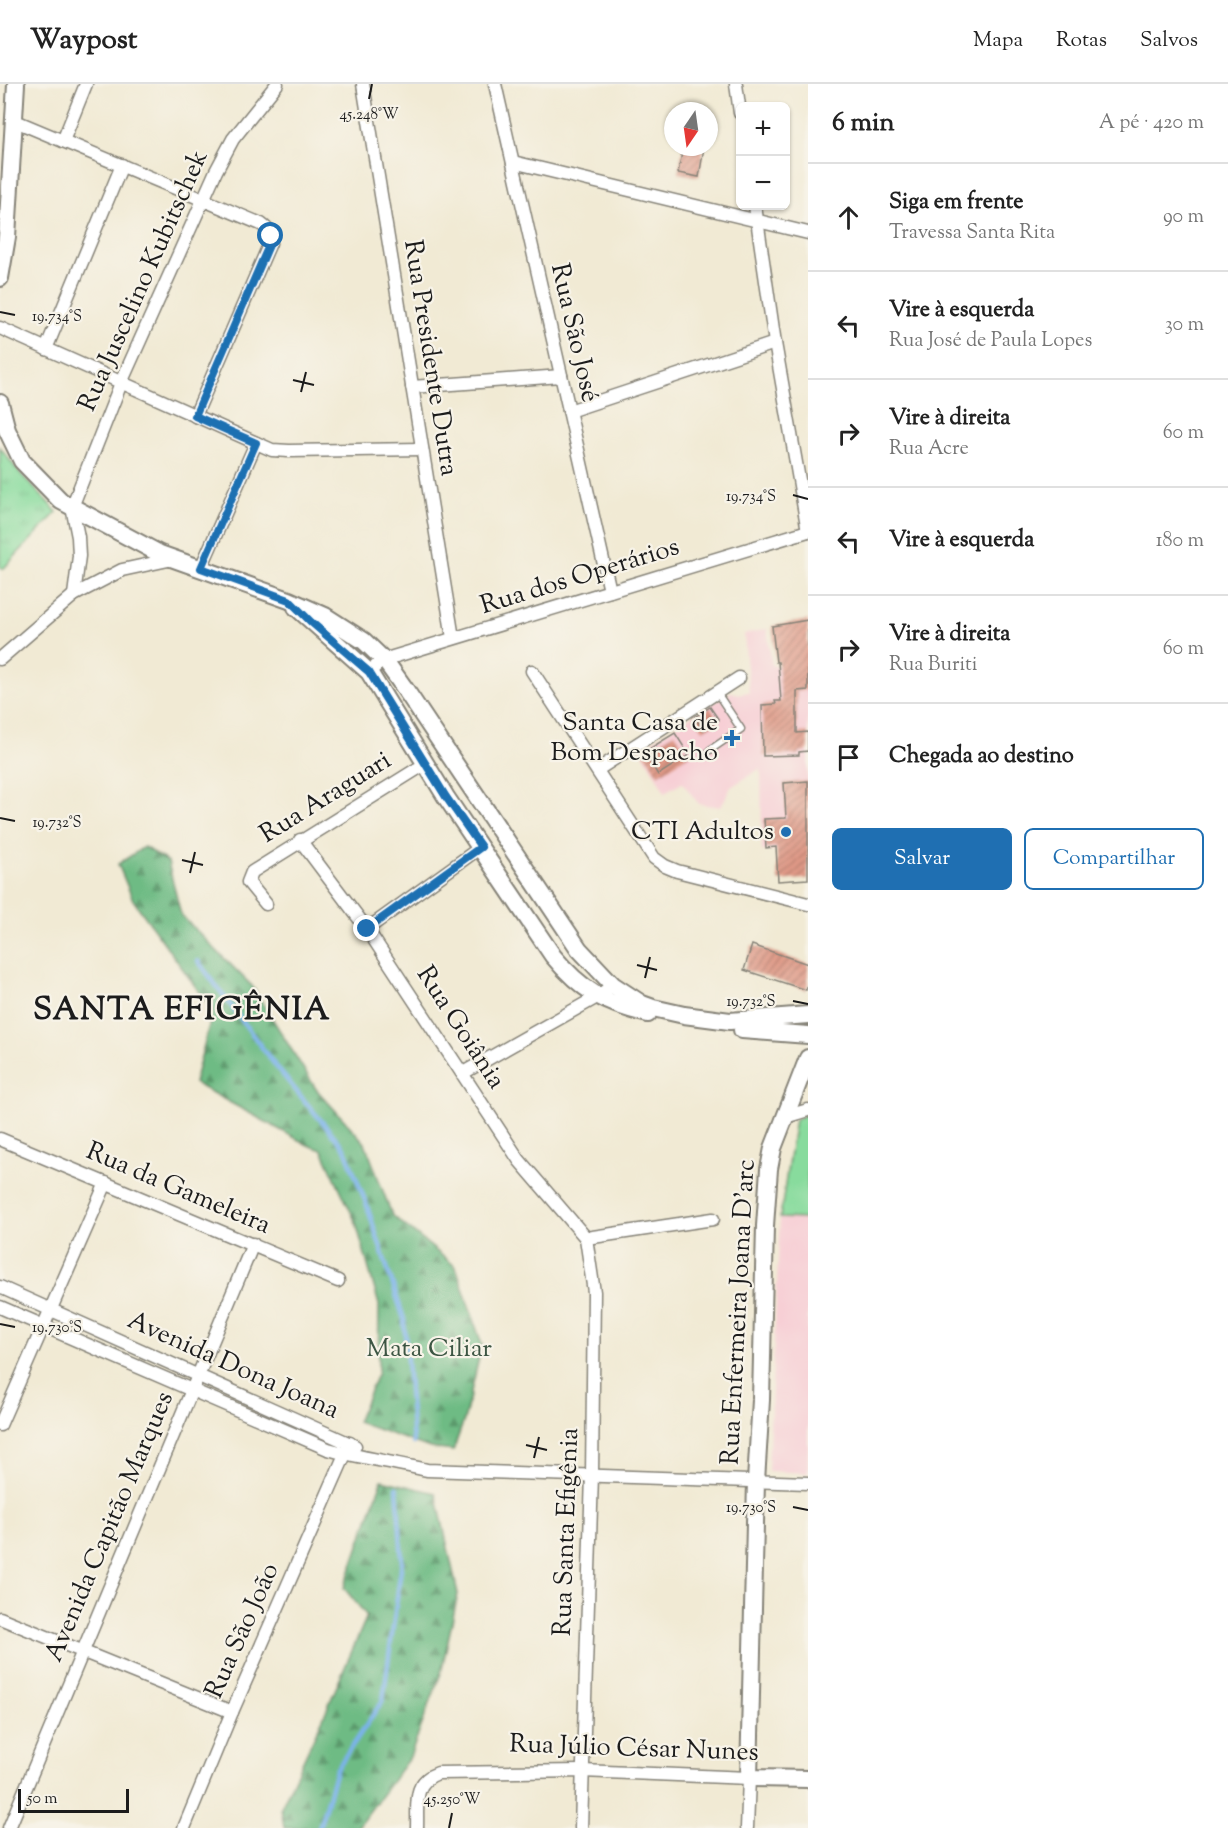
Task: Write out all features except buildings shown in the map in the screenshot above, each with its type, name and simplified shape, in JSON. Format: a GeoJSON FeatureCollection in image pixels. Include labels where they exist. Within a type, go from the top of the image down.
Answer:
{"type":"FeatureCollection","features":[{"type":"Feature","properties":{"kind":"main road"},"geometry":{"type":"LineString","coordinates":[[0,278],[6,237],[15,84]]}},
{"type":"Feature","properties":{"kind":"main road"},"geometry":{"type":"LineString","coordinates":[[0,403],[8,430],[22,461],[61,501],[160,554],[289,600],[325,616],[364,641],[409,695],[579,949],[613,985],[660,1014],[728,1029],[808,1035]]}},
{"type":"Feature","properties":{"kind":"main road"},"geometry":{"type":"LineString","coordinates":[[289,600],[369,672],[425,764],[553,956],[568,973],[597,997],[637,1012],[730,1021],[808,1015]]}},
{"type":"Feature","properties":{"kind":"main road","name":"Rua Enfermeira Joana D'arc"},"geometry":{"type":"LineString","coordinates":[[749,1778],[756,1481],[769,1169],[773,1148],[808,1058]]}},
{"type":"Feature","properties":{"kind":"main road","name":"Rua Júlio César Nunes"},"geometry":{"type":"LineString","coordinates":[[749,1778],[808,1779]]}},
{"type":"Feature","properties":{"kind":"street"},"geometry":{"type":"LineString","coordinates":[[63,141],[86,84]]}},
{"type":"Feature","properties":{"kind":"street","name":"Rua Juscelino Kubitschek"},"geometry":{"type":"LineString","coordinates":[[72,507],[121,383],[216,171],[233,139],[277,84]]}},
{"type":"Feature","properties":{"kind":"street","name":"Rua Presidente Dutra"},"geometry":{"type":"LineString","coordinates":[[363,84],[453,638]]}},
{"type":"Feature","properties":{"kind":"street","name":"Rua São José"},"geometry":{"type":"LineString","coordinates":[[495,84],[610,591]]}},
{"type":"Feature","properties":{"kind":"street"},"geometry":{"type":"LineString","coordinates":[[736,84],[739,102]]}},
{"type":"Feature","properties":{"kind":"street"},"geometry":{"type":"LineString","coordinates":[[13,120],[204,199],[261,224],[269,230],[270,243],[195,416]]}},
{"type":"Feature","properties":{"kind":"street"},"geometry":{"type":"LineString","coordinates":[[513,162],[808,233]]}},
{"type":"Feature","properties":{"kind":"street"},"geometry":{"type":"LineString","coordinates":[[46,349],[122,165]]}},
{"type":"Feature","properties":{"kind":"street"},"geometry":{"type":"LineString","coordinates":[[756,210],[775,343],[808,531]]}},
{"type":"Feature","properties":{"kind":"street"},"geometry":{"type":"LineString","coordinates":[[0,328],[272,450],[422,449]]}},
{"type":"Feature","properties":{"kind":"street"},"geometry":{"type":"LineString","coordinates":[[569,411],[775,343]]}},
{"type":"Feature","properties":{"kind":"street"},"geometry":{"type":"LineString","coordinates":[[412,387],[561,376]]}},
{"type":"Feature","properties":{"kind":"street"},"geometry":{"type":"LineString","coordinates":[[201,568],[256,443]]}},
{"type":"Feature","properties":{"kind":"street"},"geometry":{"type":"LineString","coordinates":[[72,507],[79,556],[74,595]]}},
{"type":"Feature","properties":{"kind":"street","name":"Rua dos Operários"},"geometry":{"type":"LineString","coordinates":[[369,672],[382,660],[808,531]]}},
{"type":"Feature","properties":{"kind":"street"},"geometry":{"type":"LineString","coordinates":[[0,659],[74,595],[122,570],[174,559]]}},
{"type":"Feature","properties":{"kind":"street"},"geometry":{"type":"LineString","coordinates":[[532,671],[650,853],[665,866],[808,904]]}},
{"type":"Feature","properties":{"kind":"street"},"geometry":{"type":"LineString","coordinates":[[597,770],[739,678]]}},
{"type":"Feature","properties":{"kind":"street","name":"Rua Araguari"},"geometry":{"type":"LineString","coordinates":[[266,904],[248,882],[252,872],[425,764]]}},
{"type":"Feature","properties":{"kind":"street","name":"Rua Goiânia"},"geometry":{"type":"LineString","coordinates":[[300,840],[367,929],[519,1160],[586,1238]]}},
{"type":"Feature","properties":{"kind":"street"},"geometry":{"type":"LineString","coordinates":[[367,929],[481,847]]}},
{"type":"Feature","properties":{"kind":"street"},"geometry":{"type":"LineString","coordinates":[[463,1072],[597,997],[613,985]]}},
{"type":"Feature","properties":{"kind":"street"},"geometry":{"type":"LineString","coordinates":[[785,1117],[808,1110]]}},
{"type":"Feature","properties":{"kind":"street","name":"Rua da Gameleira"},"geometry":{"type":"LineString","coordinates":[[0,1139],[338,1281]]}},
{"type":"Feature","properties":{"kind":"street"},"geometry":{"type":"LineString","coordinates":[[0,1425],[106,1183]]}},
{"type":"Feature","properties":{"kind":"street"},"geometry":{"type":"LineString","coordinates":[[586,1238],[713,1219]]}},
{"type":"Feature","properties":{"kind":"street","name":"Rua Santa Efigênia"},"geometry":{"type":"LineString","coordinates":[[581,1828],[592,1475],[594,1292],[586,1238]]}},
{"type":"Feature","properties":{"kind":"street","name":"Avenida Capitão Marques"},"geometry":{"type":"LineString","coordinates":[[9,1828],[253,1244]]}},
{"type":"Feature","properties":{"kind":"street","name":"Avenida Dona Joana"},"geometry":{"type":"LineString","coordinates":[[0,1287],[198,1375],[348,1449]]}},
{"type":"Feature","properties":{"kind":"street","name":"Avenida Dona Joana"},"geometry":{"type":"LineString","coordinates":[[0,1307],[328,1449],[348,1449]]}},
{"type":"Feature","properties":{"kind":"street"},"geometry":{"type":"LineString","coordinates":[[348,1449],[374,1458],[427,1470],[808,1483]]}},
{"type":"Feature","properties":{"kind":"street","name":"Rua São João"},"geometry":{"type":"LineString","coordinates":[[184,1828],[232,1712],[348,1449]]}},
{"type":"Feature","properties":{"kind":"street"},"geometry":{"type":"LineString","coordinates":[[0,1618],[232,1712]]}},
{"type":"Feature","properties":{"kind":"street","name":"Rua Júlio César Nunes"},"geometry":{"type":"LineString","coordinates":[[417,1828],[418,1796],[421,1784],[428,1776],[438,1773],[582,1771],[749,1778]]}},
{"type":"Feature","properties":{"kind":"street","name":"Rua Enfermeira Joana D'arc"},"geometry":{"type":"LineString","coordinates":[[747,1828],[749,1778]]}},
{"type":"Feature","properties":{"kind":"lane"},"geometry":{"type":"LineString","coordinates":[[710,750],[741,729],[716,692]]}},
{"type":"Feature","properties":{"kind":"shaded area","name":"Santa Casa de Bom Despacho"},"geometry":{"type":"Polygon","coordinates":[[[767,629],[772,666],[808,663],[808,848],[762,851],[761,768],[731,787],[721,807],[699,804],[682,782],[665,792],[640,748],[731,692],[738,694],[749,692],[744,634],[767,629]]]}},
{"type":"Feature","properties":{"kind":"shaded area"},"geometry":{"type":"Polygon","coordinates":[[[780,1218],[808,1219],[808,1473],[768,1471],[780,1218]]]}},
{"type":"Feature","properties":{"kind":"green space"},"geometry":{"type":"Polygon","coordinates":[[[0,447],[18,471],[57,512],[3,569],[0,567],[0,447]]]}},
{"type":"Feature","properties":{"kind":"green space","name":"Mata Ciliar"},"geometry":{"type":"Polygon","coordinates":[[[144,847],[168,862],[181,915],[252,986],[316,1089],[365,1143],[392,1215],[456,1267],[482,1345],[465,1417],[453,1451],[430,1448],[357,1422],[378,1372],[379,1305],[356,1223],[322,1150],[308,1145],[194,1083],[213,1011],[133,900],[118,864],[144,847]]]}},
{"type":"Feature","properties":{"kind":"green space"},"geometry":{"type":"Polygon","coordinates":[[[808,1114],[808,1219],[780,1218],[795,1119],[808,1114]]]}},
{"type":"Feature","properties":{"kind":"green space"},"geometry":{"type":"Polygon","coordinates":[[[382,1480],[436,1493],[458,1594],[441,1673],[410,1757],[357,1828],[284,1828],[281,1807],[367,1616],[344,1588],[382,1480]]]}},
{"type":"Feature","properties":{"kind":"waterway"},"geometry":{"type":"LineString","coordinates":[[198,961],[277,1068],[345,1149],[366,1203],[404,1319],[413,1443]]}},
{"type":"Feature","properties":{"kind":"waterway"},"geometry":{"type":"LineString","coordinates":[[319,1828],[336,1770],[383,1700],[402,1561],[397,1488]]}},
{"type":"Feature","properties":{"kind":"place","name":"Santa Casa de Bom Despacho"},"geometry":{"type":"Point","coordinates":[732,738]}},
{"type":"Feature","properties":{"kind":"place","name":"CTI Adultos"},"geometry":{"type":"Point","coordinates":[786,832]}},
{"type":"Feature","properties":{"kind":"district","name":"SANTA EFIGÊNIA"},"geometry":{"type":"Point","coordinates":[182,1011]}},
{"type":"Feature","properties":{"kind":"route"},"geometry":{"type":"LineString","coordinates":[[271,236],[270,243],[195,416],[256,443],[201,568],[289,600],[369,672],[446,797],[481,847],[367,929]]}}]}
